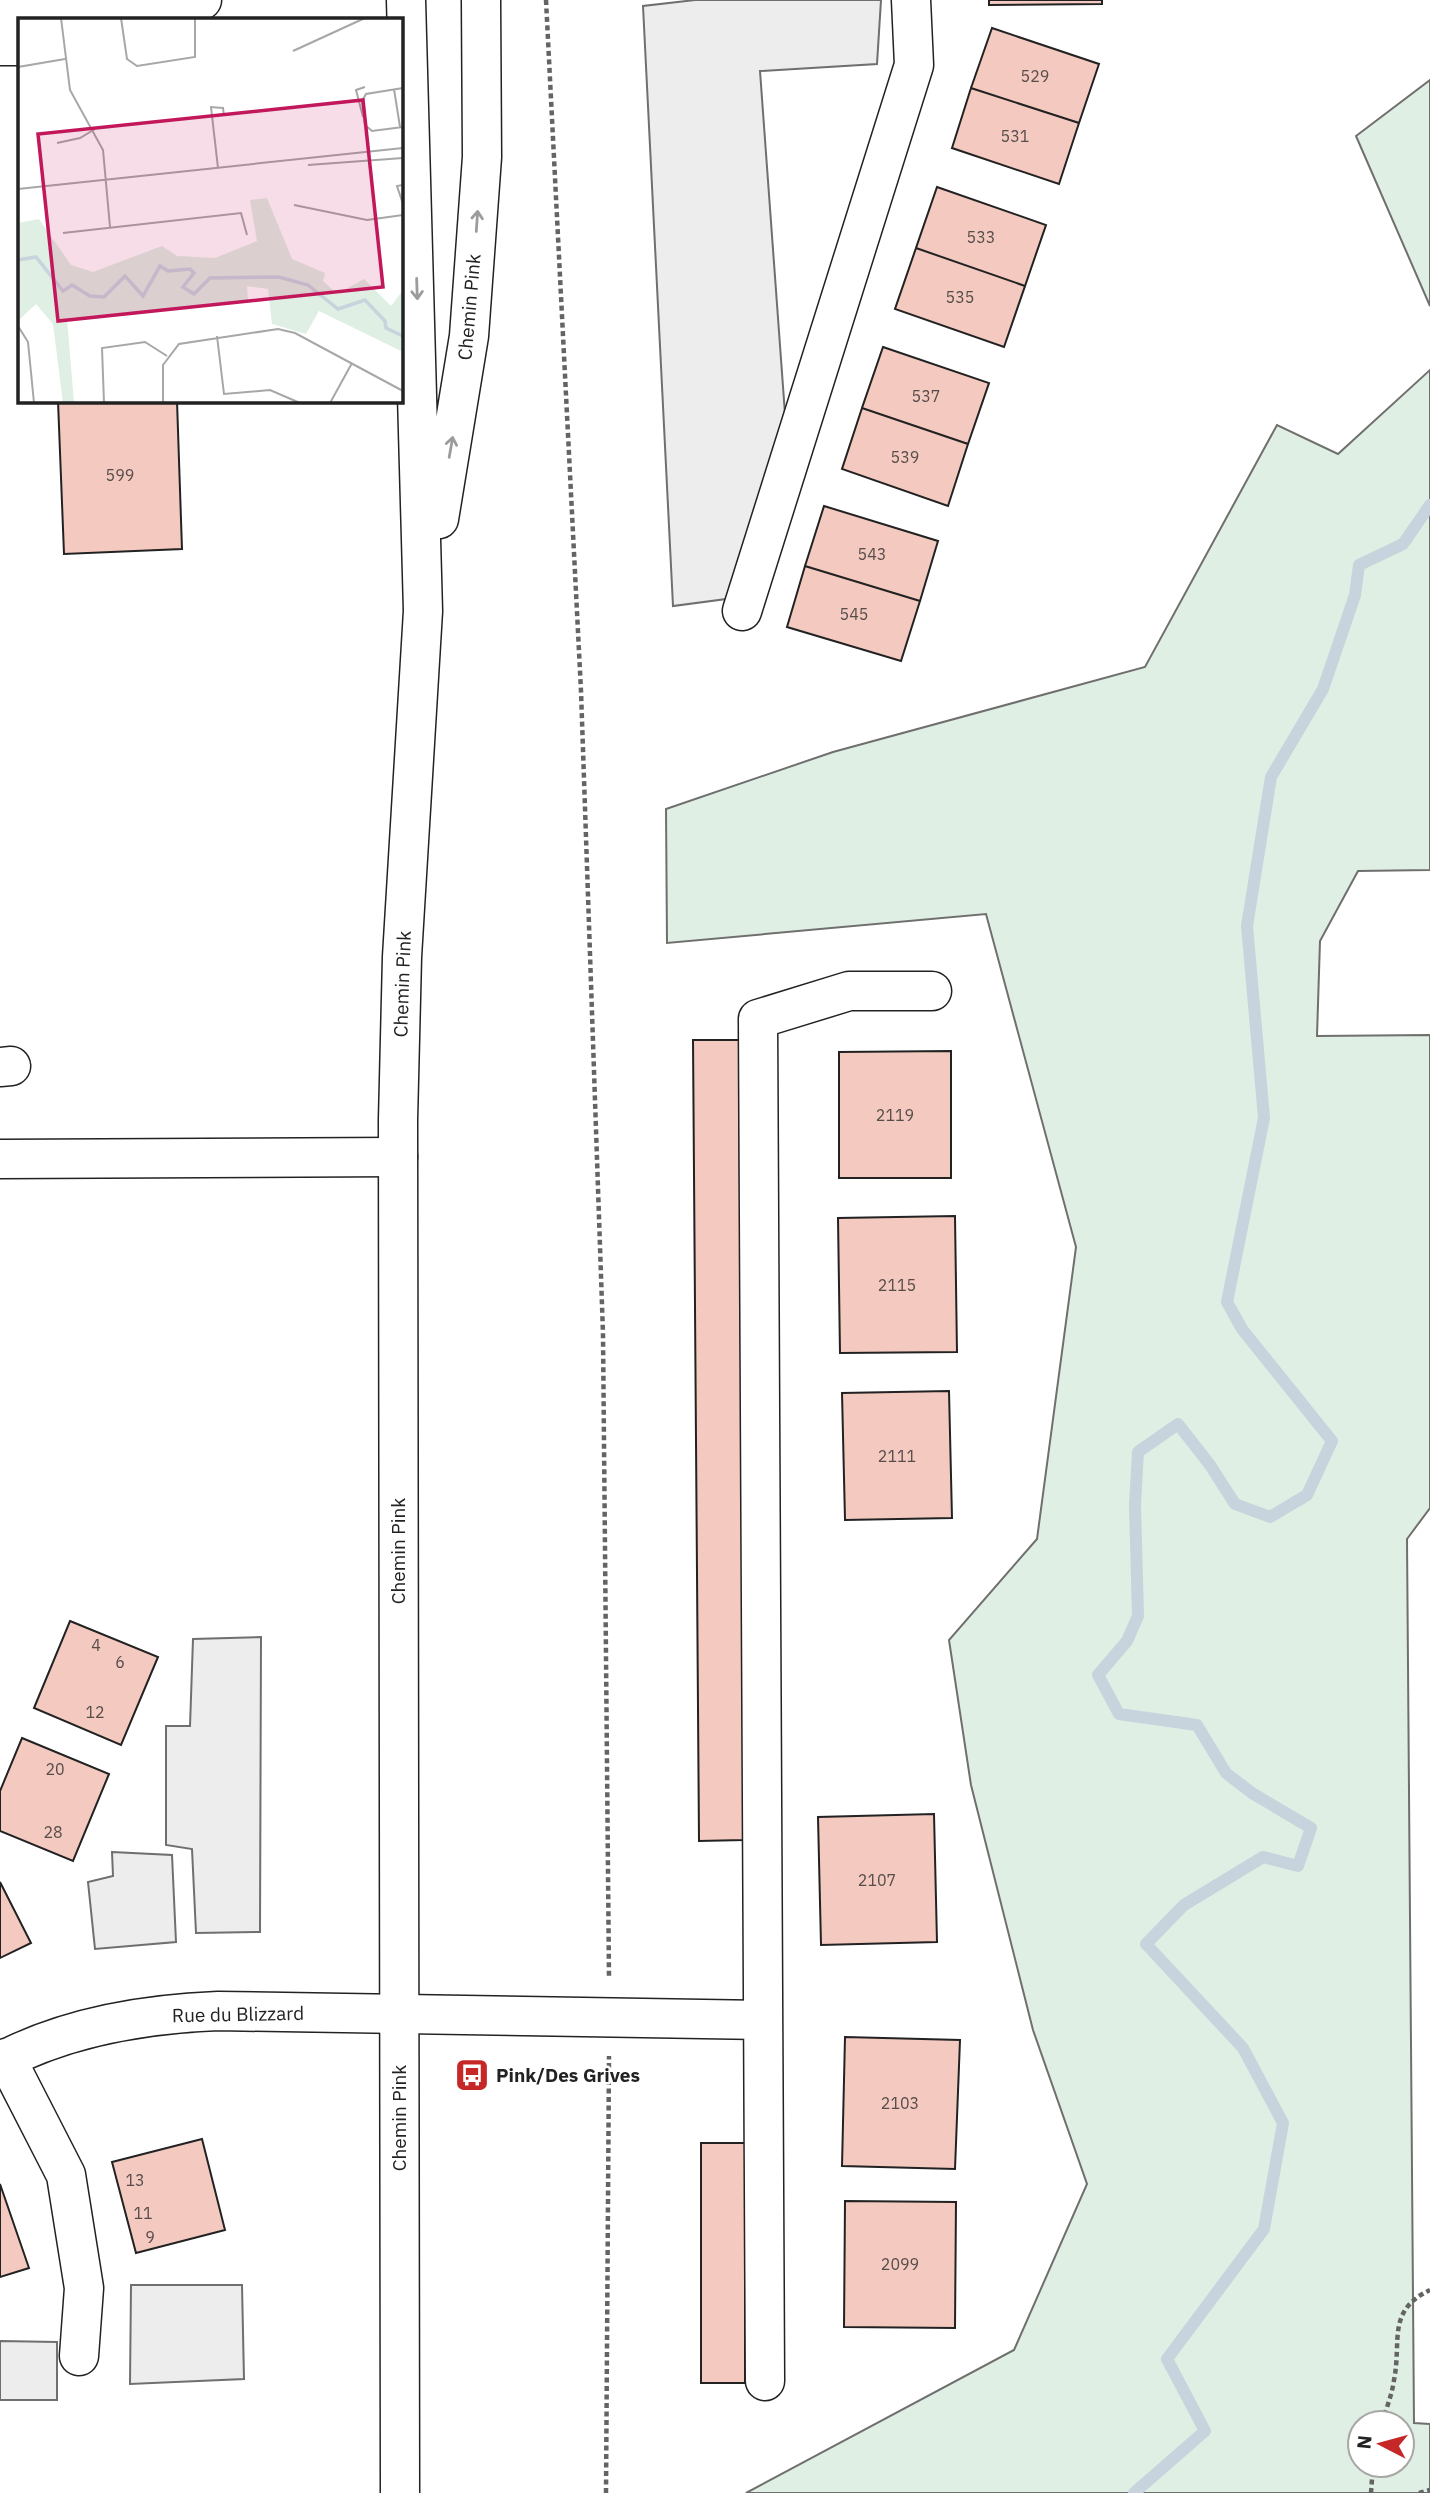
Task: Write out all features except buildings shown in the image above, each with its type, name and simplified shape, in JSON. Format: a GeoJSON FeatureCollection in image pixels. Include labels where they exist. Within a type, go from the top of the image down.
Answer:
{"type":"FeatureCollection","features":[{"type":"Feature","properties":{"kind":"main road"},"geometry":{"type":"LineString","coordinates":[[0,11],[130,13],[190,5],[202,0]]}},
{"type":"Feature","properties":{"kind":"main road","name":"Chemin Pink"},"geometry":{"type":"LineString","coordinates":[[400,2493],[398,1157],[402,957],[423,611],[406,0]]}},
{"type":"Feature","properties":{"kind":"main road","name":"Chemin Pink"},"geometry":{"type":"LineString","coordinates":[[423,611],[469,336],[482,157],[481,0]]}},
{"type":"Feature","properties":{"kind":"main road"},"geometry":{"type":"LineString","coordinates":[[741,611],[914,65],[911,0]]}},
{"type":"Feature","properties":{"kind":"main road"},"geometry":{"type":"LineString","coordinates":[[0,46],[18,46]]}},
{"type":"Feature","properties":{"kind":"main road"},"geometry":{"type":"LineString","coordinates":[[765,2381],[758,1019],[849,991],[932,991]]}},
{"type":"Feature","properties":{"kind":"main road"},"geometry":{"type":"LineString","coordinates":[[0,1159],[398,1157]]}},
{"type":"Feature","properties":{"kind":"main road","name":"Rue du Blizzard"},"geometry":{"type":"LineString","coordinates":[[3,2060],[74,2031],[173,2013],[218,2011],[762,2020]]}},
{"type":"Feature","properties":{"kind":"main road"},"geometry":{"type":"LineString","coordinates":[[3,2060],[66,2175],[83,2288],[79,2356]]}},
{"type":"Feature","properties":{"kind":"path"},"geometry":{"type":"LineString","coordinates":[[546,0],[581,691],[603,1334],[609,1990]]}},
{"type":"Feature","properties":{"kind":"path"},"geometry":{"type":"LineString","coordinates":[[606,2493],[609,2051]]}},
{"type":"Feature","properties":{"kind":"path"},"geometry":{"type":"LineString","coordinates":[[1386,2409],[1395,2380],[1397,2332],[1402,2311],[1415,2297],[1430,2290]]}},
{"type":"Feature","properties":{"kind":"path"},"geometry":{"type":"LineString","coordinates":[[1419,2493],[1430,2490]]}},
{"type":"Feature","properties":{"kind":"green space"},"geometry":{"type":"Polygon","coordinates":[[[1430,80],[1430,306],[1356,136],[1430,80]]]}},
{"type":"Feature","properties":{"kind":"green space"},"geometry":{"type":"Polygon","coordinates":[[[1430,370],[1430,870],[1358,871],[1320,941],[1317,1036],[1430,1035],[1430,1508],[1407,1539],[1414,2409],[1346,2409],[1346,2479],[1416,2479],[1416,2423],[1430,2424],[1430,2493],[746,2493],[1014,2350],[1087,2184],[1033,2030],[971,1785],[949,1640],[1037,1539],[1076,1247],[986,914],[667,943],[666,809],[833,752],[1145,667],[1277,425],[1338,454],[1430,370]]]}},
{"type":"Feature","properties":{"kind":"shaded area"},"geometry":{"type":"Polygon","coordinates":[[[695,0],[881,0],[877,64],[760,71],[785,414],[726,599],[673,606],[643,6],[695,0]]]}},
{"type":"Feature","properties":{"kind":"shaded area"},"geometry":{"type":"Polygon","coordinates":[[[261,1637],[260,1932],[196,1933],[192,1849],[166,1845],[166,1726],[190,1726],[193,1639],[261,1637]]]}},
{"type":"Feature","properties":{"kind":"shaded area"},"geometry":{"type":"Polygon","coordinates":[[[112,1852],[172,1855],[176,1942],[95,1949],[88,1882],[113,1876],[112,1852]]]}},
{"type":"Feature","properties":{"kind":"shaded area"},"geometry":{"type":"Polygon","coordinates":[[[131,2285],[242,2285],[244,2379],[130,2384],[131,2285]]]}},
{"type":"Feature","properties":{"kind":"shaded area"},"geometry":{"type":"Polygon","coordinates":[[[0,2341],[57,2342],[57,2400],[0,2400],[0,2341]]]}},
{"type":"Feature","properties":{"kind":"waterway"},"geometry":{"type":"LineString","coordinates":[[1134,2493],[1205,2431],[1167,2359],[1264,2229],[1283,2123],[1243,2048],[1146,1944],[1184,1905],[1263,1857],[1298,1866],[1311,1828],[1252,1793],[1226,1773],[1197,1725],[1119,1714],[1098,1675],[1127,1641],[1138,1616],[1135,1505],[1138,1452],[1178,1424],[1210,1465],[1235,1504],[1270,1517],[1307,1495],[1332,1441],[1242,1329],[1227,1302],[1264,1118],[1247,926],[1271,777],[1323,689],[1355,595],[1359,565],[1403,544],[1430,505]]}},
{"type":"Feature","properties":{"kind":"place","name":"Pink/Des Grives"},"geometry":{"type":"Point","coordinates":[472,2075]}}]}
